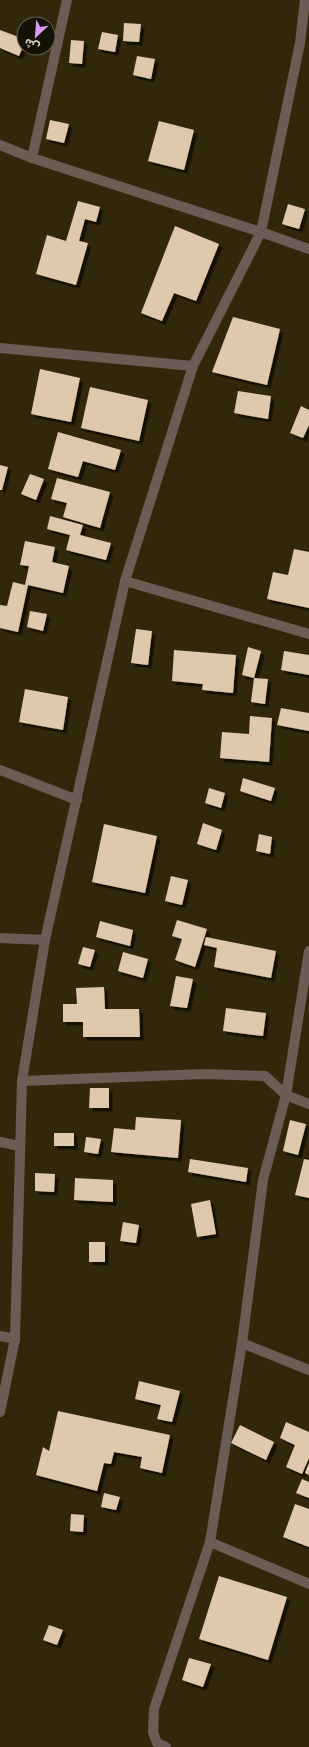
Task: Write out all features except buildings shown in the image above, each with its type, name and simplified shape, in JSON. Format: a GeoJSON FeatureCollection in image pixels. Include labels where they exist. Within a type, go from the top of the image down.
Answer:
{"type":"FeatureCollection","features":[{"type":"Feature","properties":{"kind":"street"},"geometry":{"type":"LineString","coordinates":[[32,158],[67,0]]}},
{"type":"Feature","properties":{"kind":"street"},"geometry":{"type":"LineString","coordinates":[[0,1412],[15,1339],[19,1146],[22,1081],[45,940],[125,582],[193,366],[261,232],[305,44],[305,0]]}},
{"type":"Feature","properties":{"kind":"street"},"geometry":{"type":"LineString","coordinates":[[0,145],[32,158],[309,249]]}},
{"type":"Feature","properties":{"kind":"street"},"geometry":{"type":"LineString","coordinates":[[0,348],[193,366]]}},
{"type":"Feature","properties":{"kind":"street"},"geometry":{"type":"LineString","coordinates":[[125,582],[309,634]]}},
{"type":"Feature","properties":{"kind":"street"},"geometry":{"type":"LineString","coordinates":[[0,770],[77,800]]}},
{"type":"Feature","properties":{"kind":"street"},"geometry":{"type":"LineString","coordinates":[[0,938],[45,940]]}},
{"type":"Feature","properties":{"kind":"street"},"geometry":{"type":"LineString","coordinates":[[166,1747],[157,1743],[153,1732],[154,1709],[210,1542],[242,1343],[263,1180],[286,1095],[309,951]]}},
{"type":"Feature","properties":{"kind":"street"},"geometry":{"type":"LineString","coordinates":[[22,1081],[205,1074],[265,1076],[286,1095],[309,1104]]}},
{"type":"Feature","properties":{"kind":"street"},"geometry":{"type":"LineString","coordinates":[[0,1142],[19,1146]]}},
{"type":"Feature","properties":{"kind":"street"},"geometry":{"type":"LineString","coordinates":[[0,1336],[15,1339]]}},
{"type":"Feature","properties":{"kind":"street"},"geometry":{"type":"LineString","coordinates":[[242,1343],[309,1370]]}},
{"type":"Feature","properties":{"kind":"street"},"geometry":{"type":"LineString","coordinates":[[210,1542],[309,1584]]}}]}
